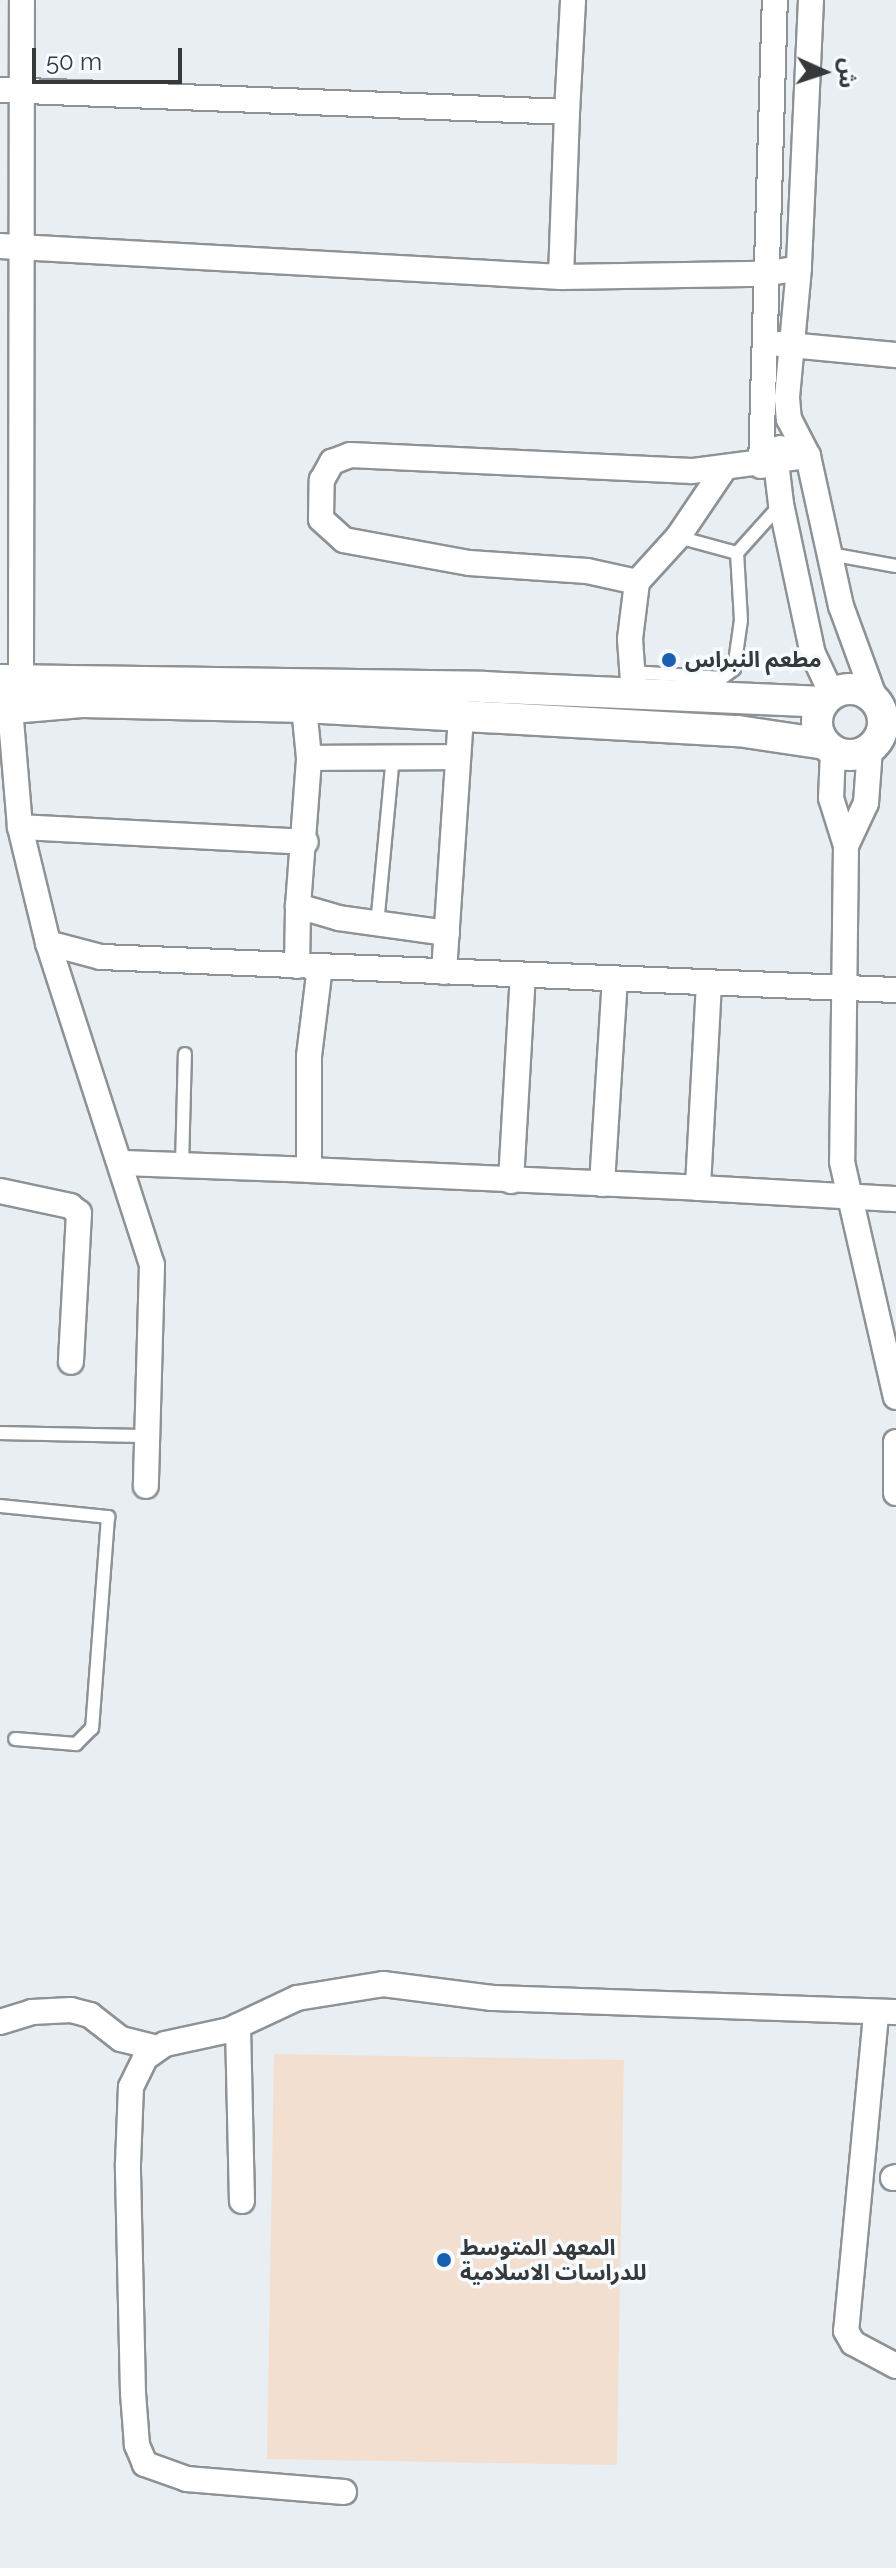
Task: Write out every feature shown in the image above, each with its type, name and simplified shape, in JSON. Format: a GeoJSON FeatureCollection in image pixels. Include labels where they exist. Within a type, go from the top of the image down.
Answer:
{"type":"FeatureCollection","features":[{"type":"Feature","properties":{"kind":"street"},"geometry":{"type":"LineString","coordinates":[[22,0],[10,91],[8,694],[20,827],[48,943],[122,1163],[152,1265],[146,1486]]}},
{"type":"Feature","properties":{"kind":"street"},"geometry":{"type":"LineString","coordinates":[[561,277],[573,0]]}},
{"type":"Feature","properties":{"kind":"street"},"geometry":{"type":"LineString","coordinates":[[775,0],[763,274],[768,464],[781,504],[813,654],[828,698],[816,723],[829,748],[831,798],[846,846],[846,1193],[887,1343],[896,1397]]}},
{"type":"Feature","properties":{"kind":"street"},"geometry":{"type":"LineString","coordinates":[[768,464],[789,419],[811,0]]}},
{"type":"Feature","properties":{"kind":"street"},"geometry":{"type":"LineString","coordinates":[[10,91],[567,112]]}},
{"type":"Feature","properties":{"kind":"street"},"geometry":{"type":"LineString","coordinates":[[11,246],[166,259],[561,277],[763,274],[799,268]]}},
{"type":"Feature","properties":{"kind":"street"},"geometry":{"type":"LineString","coordinates":[[765,343],[896,355]]}},
{"type":"Feature","properties":{"kind":"street"},"geometry":{"type":"LineString","coordinates":[[789,419],[808,456],[841,606],[882,701],[884,724],[880,747],[866,803],[846,846]]}},
{"type":"Feature","properties":{"kind":"street"},"geometry":{"type":"LineString","coordinates":[[637,582],[587,571],[469,563],[344,540],[321,519],[322,480],[332,462],[350,455],[724,469],[808,456]]}},
{"type":"Feature","properties":{"kind":"street"},"geometry":{"type":"LineString","coordinates":[[633,684],[637,582],[678,537],[724,469]]}},
{"type":"Feature","properties":{"kind":"street"},"geometry":{"type":"LineString","coordinates":[[8,694],[633,684],[828,698],[847,689],[882,701]]}},
{"type":"Feature","properties":{"kind":"street"},"geometry":{"type":"LineString","coordinates":[[8,694],[82,702],[304,707],[738,731],[829,748],[848,756],[880,747]]}},
{"type":"Feature","properties":{"kind":"street"},"geometry":{"type":"LineString","coordinates":[[304,707],[309,758],[306,842],[298,906],[308,966],[309,1170]]}},
{"type":"Feature","properties":{"kind":"street"},"geometry":{"type":"LineString","coordinates":[[444,972],[461,715]]}},
{"type":"Feature","properties":{"kind":"street"},"geometry":{"type":"LineString","coordinates":[[309,758],[393,755],[457,757]]}},
{"type":"Feature","properties":{"kind":"street"},"geometry":{"type":"LineString","coordinates":[[20,827],[306,842]]}},
{"type":"Feature","properties":{"kind":"street"},"geometry":{"type":"LineString","coordinates":[[298,906],[377,925],[447,933]]}},
{"type":"Feature","properties":{"kind":"street"},"geometry":{"type":"LineString","coordinates":[[48,943],[101,957],[896,990]]}},
{"type":"Feature","properties":{"kind":"street"},"geometry":{"type":"LineString","coordinates":[[511,1181],[523,975]]}},
{"type":"Feature","properties":{"kind":"street"},"geometry":{"type":"LineString","coordinates":[[602,1184],[615,979]]}},
{"type":"Feature","properties":{"kind":"street"},"geometry":{"type":"LineString","coordinates":[[698,1188],[709,983]]}},
{"type":"Feature","properties":{"kind":"street"},"geometry":{"type":"LineString","coordinates":[[122,1163],[846,1193],[896,1199]]}},
{"type":"Feature","properties":{"kind":"street"},"geometry":{"type":"LineString","coordinates":[[0,1191],[70,1206],[79,1213],[71,1362]]}},
{"type":"Feature","properties":{"kind":"street"},"geometry":{"type":"LineString","coordinates":[[896,1442],[896,1493]]}},
{"type":"Feature","properties":{"kind":"street"},"geometry":{"type":"LineString","coordinates":[[0,2022],[32,2012],[71,2010],[90,2015],[121,2039],[156,2048],[238,2026],[297,1998],[383,1984],[492,1998],[886,2013],[846,2331],[853,2343],[896,2366]]}},
{"type":"Feature","properties":{"kind":"street"},"geometry":{"type":"LineString","coordinates":[[238,2026],[242,2201]]}},
{"type":"Feature","properties":{"kind":"street"},"geometry":{"type":"LineString","coordinates":[[156,2048],[135,2072],[131,2087],[128,2164],[133,2393],[137,2445],[145,2464],[187,2479],[344,2492]]}},
{"type":"Feature","properties":{"kind":"lane"},"geometry":{"type":"LineString","coordinates":[[633,684],[722,678],[734,669],[741,620],[737,553],[781,504]]}},
{"type":"Feature","properties":{"kind":"lane"},"geometry":{"type":"LineString","coordinates":[[678,537],[737,553]]}},
{"type":"Feature","properties":{"kind":"lane"},"geometry":{"type":"LineString","coordinates":[[830,554],[896,566]]}},
{"type":"Feature","properties":{"kind":"lane"},"geometry":{"type":"LineString","coordinates":[[377,925],[393,755]]}},
{"type":"Feature","properties":{"kind":"lane"},"geometry":{"type":"LineString","coordinates":[[182,1165],[185,1054]]}},
{"type":"Feature","properties":{"kind":"lane"},"geometry":{"type":"LineString","coordinates":[[0,1433],[147,1436]]}},
{"type":"Feature","properties":{"kind":"lane"},"geometry":{"type":"LineString","coordinates":[[0,1506],[108,1517],[92,1728],[76,1744],[15,1739]]}},
{"type":"Feature","properties":{"kind":"shaded area","name":"المعهد المتوسط للدراسات الاسلامية"},"geometry":{"type":"Polygon","coordinates":[[[274,2054],[624,2060],[617,2465],[267,2459],[274,2054]]]}},
{"type":"Feature","properties":{"kind":"place","name":"مطعم النبراس"},"geometry":{"type":"Point","coordinates":[669,660]}},
{"type":"Feature","properties":{"kind":"place","name":"المعهد المتوسط للدراسات الاسلامية"},"geometry":{"type":"Point","coordinates":[444,2260]}}]}
